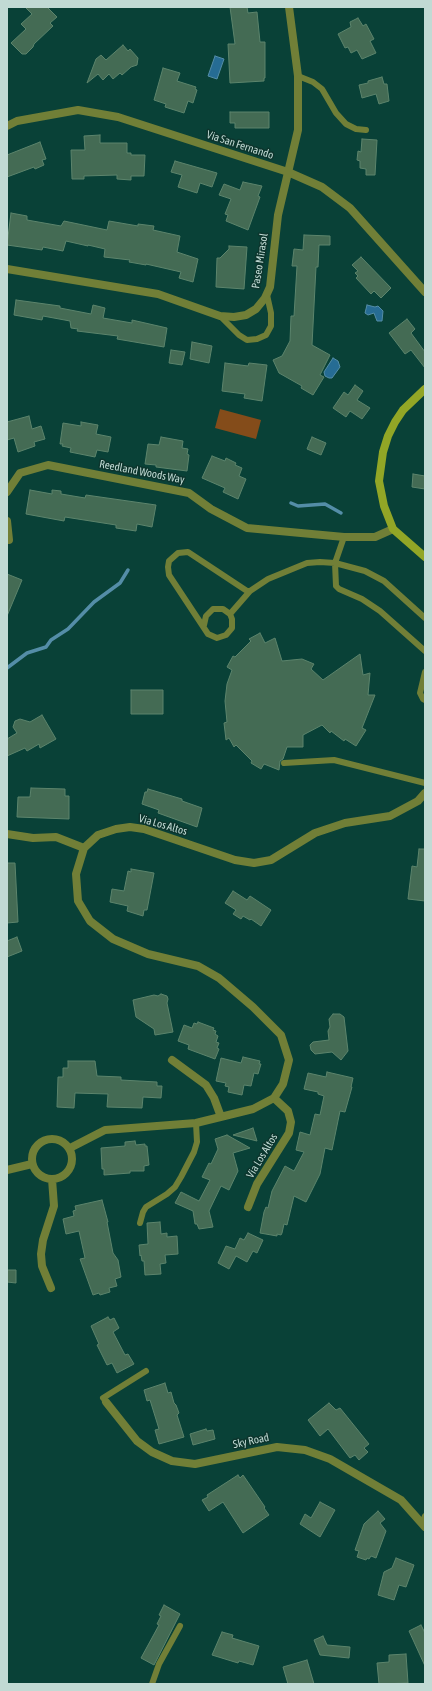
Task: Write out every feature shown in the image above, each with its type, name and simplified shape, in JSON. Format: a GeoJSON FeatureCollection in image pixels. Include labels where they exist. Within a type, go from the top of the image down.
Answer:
{"type":"FeatureCollection","features":[{"type":"Feature","properties":{"kind":"street","name":"Paseo Mirasol"},"geometry":{"type":"LineString","coordinates":[[7,269],[158,294],[220,316],[234,317],[246,315],[256,309],[267,294],[270,287],[278,215],[298,130],[298,76],[289,7]]}},
{"type":"Feature","properties":{"kind":"street","name":"Via San Fernando"},"geometry":{"type":"LineString","coordinates":[[7,126],[17,121],[78,110],[118,117],[288,172],[322,187],[350,208],[425,292]]}},
{"type":"Feature","properties":{"kind":"street"},"geometry":{"type":"LineString","coordinates":[[425,388],[403,410],[395,422],[383,452],[380,466],[380,486],[384,506],[394,529],[425,557]]}},
{"type":"Feature","properties":{"kind":"street","name":"Reedland Woods Way"},"geometry":{"type":"LineString","coordinates":[[7,492],[20,473],[48,465],[189,493],[211,509],[247,528],[344,537],[375,537],[394,529]]}},
{"type":"Feature","properties":{"kind":"street"},"geometry":{"type":"LineString","coordinates":[[7,521],[9,540]]}},
{"type":"Feature","properties":{"kind":"street","name":"Via Los Altos"},"geometry":{"type":"LineString","coordinates":[[84,848],[98,835],[116,829],[130,827],[144,829],[235,860],[254,863],[271,860],[315,833],[345,823],[390,816],[418,801],[425,793]]}},
{"type":"Feature","properties":{"kind":"street"},"geometry":{"type":"LineString","coordinates":[[7,834],[33,838],[56,837],[84,848],[76,874],[78,901],[90,921],[113,939],[148,954],[198,966],[219,978],[253,1007],[281,1035],[290,1060],[283,1084],[274,1098],[253,1110],[196,1123],[105,1130],[70,1148]]}},
{"type":"Feature","properties":{"kind":"street"},"geometry":{"type":"LineString","coordinates":[[172,1060],[206,1085],[214,1098],[221,1117]]}},
{"type":"Feature","properties":{"kind":"street","name":"Via Los Altos"},"geometry":{"type":"LineString","coordinates":[[248,1207],[257,1184],[289,1133],[291,1122],[288,1111],[274,1098]]}},
{"type":"Feature","properties":{"kind":"street"},"geometry":{"type":"LineString","coordinates":[[44,1140],[60,1140],[70,1148],[73,1159],[71,1167],[67,1174],[60,1178],[52,1180],[45,1178],[38,1174],[32,1164],[34,1151],[44,1140]]}},
{"type":"Feature","properties":{"kind":"street"},"geometry":{"type":"LineString","coordinates":[[7,1170],[32,1164]]}},
{"type":"Feature","properties":{"kind":"street"},"geometry":{"type":"LineString","coordinates":[[51,1288],[42,1266],[41,1254],[43,1240],[54,1206],[52,1180]]}},
{"type":"Feature","properties":{"kind":"street","name":"Sky Road"},"geometry":{"type":"LineString","coordinates":[[104,1400],[137,1442],[152,1452],[172,1461],[195,1464],[277,1447],[305,1450],[330,1459],[383,1489],[401,1500],[424,1522]]}},
{"type":"Feature","properties":{"kind":"lane"},"geometry":{"type":"LineString","coordinates":[[298,76],[313,82],[322,89],[336,113],[346,124],[356,129],[366,130]]}},
{"type":"Feature","properties":{"kind":"lane"},"geometry":{"type":"LineString","coordinates":[[220,316],[239,335],[247,340],[257,339],[266,335],[271,326],[271,313],[267,294]]}},
{"type":"Feature","properties":{"kind":"lane"},"geometry":{"type":"LineString","coordinates":[[344,537],[335,563],[335,582],[339,589],[362,599],[380,611],[425,651]]}},
{"type":"Feature","properties":{"kind":"lane"},"geometry":{"type":"LineString","coordinates":[[204,625],[206,616],[213,610],[222,609],[230,614],[232,619],[232,628],[226,635],[222,637],[208,634],[204,625],[169,575],[169,561],[178,553],[183,551],[188,552],[247,591],[250,591]]}},
{"type":"Feature","properties":{"kind":"lane"},"geometry":{"type":"LineString","coordinates":[[230,614],[250,591],[268,579],[307,563],[320,562],[335,563],[365,571],[379,578],[425,618]]}},
{"type":"Feature","properties":{"kind":"lane"},"geometry":{"type":"LineString","coordinates":[[425,672],[420,693],[425,700]]}},
{"type":"Feature","properties":{"kind":"lane"},"geometry":{"type":"LineString","coordinates":[[284,763],[334,760],[425,783]]}},
{"type":"Feature","properties":{"kind":"lane"},"geometry":{"type":"LineString","coordinates":[[140,1223],[146,1207],[167,1194],[176,1186],[182,1177],[197,1142],[196,1123]]}},
{"type":"Feature","properties":{"kind":"lane"},"geometry":{"type":"LineString","coordinates":[[104,1400],[146,1371]]}},
{"type":"Feature","properties":{"kind":"lane"},"geometry":{"type":"LineString","coordinates":[[152,1684],[159,1664],[180,1626]]}},
{"type":"Feature","properties":{"kind":"shaded area"},"geometry":{"type":"Polygon","coordinates":[[[220,409],[261,420],[256,439],[215,428],[220,409]]]}},
{"type":"Feature","properties":{"kind":"water"},"geometry":{"type":"Polygon","coordinates":[[[215,56],[224,59],[217,79],[208,76],[215,56]]]}},
{"type":"Feature","properties":{"kind":"water"},"geometry":{"type":"Polygon","coordinates":[[[367,305],[375,307],[378,306],[383,311],[382,321],[377,321],[374,313],[368,315],[365,313],[367,305]]]}},
{"type":"Feature","properties":{"kind":"water"},"geometry":{"type":"Polygon","coordinates":[[[333,358],[338,361],[340,367],[332,378],[329,378],[325,376],[324,372],[333,358]]]}},
{"type":"Feature","properties":{"kind":"building"},"geometry":{"type":"Polygon","coordinates":[[[25,7],[47,7],[57,17],[50,23],[53,26],[26,54],[22,54],[11,43],[26,29],[21,24],[32,14],[25,7]]]}},
{"type":"Feature","properties":{"kind":"building"},"geometry":{"type":"Polygon","coordinates":[[[230,7],[247,7],[248,13],[257,12],[260,42],[265,42],[264,81],[230,83],[228,44],[235,44],[230,7]]]}},
{"type":"Feature","properties":{"kind":"building"},"geometry":{"type":"Polygon","coordinates":[[[358,18],[363,26],[366,24],[374,39],[370,41],[376,53],[362,59],[357,50],[351,53],[348,47],[345,48],[338,34],[351,27],[350,22],[358,18]]]}},
{"type":"Feature","properties":{"kind":"building"},"geometry":{"type":"Polygon","coordinates":[[[123,45],[128,51],[130,49],[138,58],[137,65],[131,67],[122,75],[120,73],[113,79],[109,74],[103,80],[98,74],[87,83],[96,59],[101,55],[106,60],[123,45]]]}},
{"type":"Feature","properties":{"kind":"building"},"geometry":{"type":"Polygon","coordinates":[[[163,68],[180,73],[177,81],[196,87],[195,89],[197,90],[193,103],[188,101],[184,113],[165,107],[166,104],[154,100],[163,68]]]}},
{"type":"Feature","properties":{"kind":"building"},"geometry":{"type":"Polygon","coordinates":[[[382,77],[384,84],[387,84],[389,101],[379,104],[376,94],[362,98],[359,85],[382,77]]]}},
{"type":"Feature","properties":{"kind":"building"},"geometry":{"type":"Polygon","coordinates":[[[230,112],[269,112],[269,128],[235,128],[235,123],[230,123],[230,112]]]}},
{"type":"Feature","properties":{"kind":"building"},"geometry":{"type":"Polygon","coordinates":[[[100,135],[100,143],[127,143],[127,153],[131,153],[131,155],[145,155],[144,176],[131,176],[131,180],[117,179],[117,175],[84,176],[84,179],[72,179],[71,150],[85,150],[84,136],[100,135]]]}},
{"type":"Feature","properties":{"kind":"building"},"geometry":{"type":"Polygon","coordinates":[[[362,139],[377,140],[375,175],[366,175],[366,169],[360,168],[360,161],[357,160],[358,151],[361,152],[362,139]]]}},
{"type":"Feature","properties":{"kind":"building"},"geometry":{"type":"Polygon","coordinates":[[[40,142],[46,159],[42,160],[44,165],[7,177],[7,155],[40,142]]]}},
{"type":"Feature","properties":{"kind":"building"},"geometry":{"type":"Polygon","coordinates":[[[175,161],[217,173],[212,187],[200,183],[197,193],[178,187],[182,175],[171,172],[175,161]]]}},
{"type":"Feature","properties":{"kind":"building"},"geometry":{"type":"Polygon","coordinates":[[[243,182],[262,186],[258,196],[260,197],[248,230],[226,221],[228,215],[225,214],[231,199],[219,195],[224,184],[240,190],[243,182]]]}},
{"type":"Feature","properties":{"kind":"building"},"geometry":{"type":"Polygon","coordinates":[[[11,213],[27,216],[27,220],[61,226],[64,221],[107,230],[109,221],[138,226],[138,224],[154,226],[153,230],[180,236],[177,252],[198,259],[193,282],[179,278],[181,272],[146,264],[129,262],[130,260],[104,257],[105,249],[88,245],[66,241],[63,251],[43,247],[42,250],[7,245],[11,213]]]}},
{"type":"Feature","properties":{"kind":"building"},"geometry":{"type":"Polygon","coordinates":[[[304,235],[330,236],[330,245],[319,245],[318,267],[316,267],[312,345],[330,355],[320,375],[324,377],[313,395],[301,388],[302,386],[279,373],[273,360],[282,356],[290,341],[291,316],[294,316],[297,266],[292,266],[294,249],[303,250],[304,235]]]}},
{"type":"Feature","properties":{"kind":"building"},"geometry":{"type":"Polygon","coordinates":[[[229,246],[247,247],[244,289],[216,287],[217,258],[220,258],[229,249],[229,246]]]}},
{"type":"Feature","properties":{"kind":"building"},"geometry":{"type":"Polygon","coordinates":[[[361,257],[391,288],[381,298],[374,291],[371,294],[356,278],[358,276],[355,273],[358,271],[352,265],[361,257]]]}},
{"type":"Feature","properties":{"kind":"building"},"geometry":{"type":"Polygon","coordinates":[[[16,300],[60,306],[60,308],[91,314],[93,305],[105,308],[103,318],[132,323],[132,320],[167,328],[164,347],[117,339],[118,336],[77,331],[78,329],[71,328],[70,321],[43,316],[42,320],[14,315],[16,300]]]}},
{"type":"Feature","properties":{"kind":"building"},"geometry":{"type":"Polygon","coordinates":[[[407,319],[415,329],[411,333],[425,352],[425,368],[411,350],[405,354],[389,333],[407,319]]]}},
{"type":"Feature","properties":{"kind":"building"},"geometry":{"type":"Polygon","coordinates":[[[192,342],[212,346],[209,363],[190,359],[192,342]]]}},
{"type":"Feature","properties":{"kind":"building"},"geometry":{"type":"Polygon","coordinates":[[[171,350],[185,352],[182,365],[169,363],[171,350]]]}},
{"type":"Feature","properties":{"kind":"building"},"geometry":{"type":"Polygon","coordinates":[[[225,363],[248,366],[249,363],[267,365],[262,401],[244,398],[245,394],[222,391],[225,363]]]}},
{"type":"Feature","properties":{"kind":"building"},"geometry":{"type":"Polygon","coordinates":[[[355,385],[363,391],[357,400],[370,408],[362,419],[350,411],[346,417],[333,408],[344,392],[348,395],[355,385]]]}},
{"type":"Feature","properties":{"kind":"building"},"geometry":{"type":"Polygon","coordinates":[[[29,416],[32,429],[41,426],[45,439],[34,442],[35,446],[18,452],[14,438],[7,440],[7,422],[29,416]]]}},
{"type":"Feature","properties":{"kind":"building"},"geometry":{"type":"Polygon","coordinates":[[[81,422],[98,425],[96,434],[111,437],[108,452],[97,450],[95,457],[70,452],[71,448],[60,444],[63,423],[81,426],[81,422]]]}},
{"type":"Feature","properties":{"kind":"building"},"geometry":{"type":"Polygon","coordinates":[[[161,437],[183,441],[182,448],[188,449],[187,454],[189,455],[187,471],[145,464],[148,444],[159,445],[161,437]]]}},
{"type":"Feature","properties":{"kind":"building"},"geometry":{"type":"Polygon","coordinates":[[[312,437],[326,443],[321,455],[307,449],[312,437]]]}},
{"type":"Feature","properties":{"kind":"building"},"geometry":{"type":"Polygon","coordinates":[[[212,456],[225,461],[226,458],[242,468],[239,476],[246,479],[238,499],[223,492],[225,488],[202,478],[212,456]]]}},
{"type":"Feature","properties":{"kind":"building"},"geometry":{"type":"Polygon","coordinates":[[[413,474],[425,476],[425,489],[412,487],[413,474]]]}},
{"type":"Feature","properties":{"kind":"building"},"geometry":{"type":"Polygon","coordinates":[[[30,490],[52,494],[52,490],[61,491],[61,494],[85,498],[86,495],[156,505],[152,527],[137,524],[136,531],[116,528],[116,525],[65,517],[64,521],[26,514],[30,490]]]}},
{"type":"Feature","properties":{"kind":"building"},"geometry":{"type":"Polygon","coordinates":[[[7,574],[22,580],[7,616],[7,574]]]}},
{"type":"Feature","properties":{"kind":"building"},"geometry":{"type":"Polygon","coordinates":[[[260,633],[265,643],[275,638],[282,661],[302,659],[314,664],[311,669],[323,680],[360,654],[363,675],[370,673],[368,695],[375,695],[362,728],[366,730],[356,746],[345,739],[344,741],[331,731],[330,733],[322,725],[303,735],[303,747],[287,747],[283,759],[280,761],[279,770],[264,764],[261,769],[251,763],[252,761],[236,745],[234,747],[229,738],[226,740],[224,723],[227,722],[225,701],[227,684],[232,670],[227,667],[233,656],[235,657],[251,641],[249,639],[260,633]]]}},
{"type":"Feature","properties":{"kind":"building"},"geometry":{"type":"Polygon","coordinates":[[[131,690],[163,690],[163,714],[131,714],[131,690]]]}},
{"type":"Feature","properties":{"kind":"building"},"geometry":{"type":"Polygon","coordinates":[[[42,715],[56,739],[40,748],[39,744],[27,751],[25,748],[7,756],[7,739],[17,733],[13,727],[15,721],[20,719],[30,722],[42,715]]]}},
{"type":"Feature","properties":{"kind":"building"},"geometry":{"type":"Polygon","coordinates":[[[31,788],[65,789],[65,796],[69,796],[69,819],[17,817],[18,797],[30,797],[31,788]]]}},
{"type":"Feature","properties":{"kind":"building"},"geometry":{"type":"Polygon","coordinates":[[[148,789],[182,799],[182,801],[202,808],[197,827],[158,813],[159,810],[142,804],[145,792],[147,792],[148,789]]]}},
{"type":"Feature","properties":{"kind":"building"},"geometry":{"type":"Polygon","coordinates":[[[419,849],[425,849],[425,901],[408,899],[412,866],[417,867],[419,849]]]}},
{"type":"Feature","properties":{"kind":"building"},"geometry":{"type":"Polygon","coordinates":[[[7,863],[15,863],[18,922],[7,923],[7,863]]]}},
{"type":"Feature","properties":{"kind":"building"},"geometry":{"type":"Polygon","coordinates":[[[131,869],[154,873],[147,910],[144,910],[143,916],[127,911],[128,906],[110,902],[112,889],[124,891],[128,871],[131,872],[131,869]]]}},
{"type":"Feature","properties":{"kind":"building"},"geometry":{"type":"Polygon","coordinates":[[[233,891],[247,900],[250,896],[271,910],[261,926],[251,919],[250,920],[243,916],[241,919],[233,914],[236,910],[225,903],[233,891]]]}},
{"type":"Feature","properties":{"kind":"building"},"geometry":{"type":"Polygon","coordinates":[[[17,937],[22,951],[7,957],[7,941],[17,937]]]}},
{"type":"Feature","properties":{"kind":"building"},"geometry":{"type":"Polygon","coordinates":[[[161,994],[167,996],[168,999],[167,1003],[173,1032],[155,1035],[154,1029],[136,1017],[133,1000],[154,995],[158,996],[161,994]]]}},
{"type":"Feature","properties":{"kind":"building"},"geometry":{"type":"Polygon","coordinates":[[[333,1014],[340,1014],[344,1017],[348,1051],[341,1060],[332,1052],[315,1054],[311,1050],[310,1045],[313,1042],[329,1040],[329,1019],[333,1014]]]}},
{"type":"Feature","properties":{"kind":"building"},"geometry":{"type":"Polygon","coordinates":[[[198,1022],[214,1028],[213,1030],[216,1031],[215,1034],[218,1036],[216,1042],[219,1043],[217,1048],[219,1049],[215,1059],[188,1049],[189,1045],[178,1041],[184,1025],[192,1028],[194,1023],[197,1024],[198,1022]]]}},
{"type":"Feature","properties":{"kind":"building"},"geometry":{"type":"Polygon","coordinates":[[[243,1057],[260,1061],[259,1064],[261,1064],[258,1074],[254,1073],[251,1086],[244,1085],[242,1095],[228,1092],[229,1087],[225,1086],[226,1083],[216,1081],[221,1058],[241,1063],[243,1057]]]}},
{"type":"Feature","properties":{"kind":"building"},"geometry":{"type":"Polygon","coordinates":[[[68,1061],[95,1061],[97,1076],[121,1077],[121,1080],[157,1082],[157,1086],[162,1086],[161,1098],[143,1097],[142,1108],[107,1107],[108,1094],[75,1093],[74,1108],[57,1107],[58,1077],[63,1077],[63,1068],[68,1068],[68,1061]]]}},
{"type":"Feature","properties":{"kind":"building"},"geometry":{"type":"Polygon","coordinates":[[[327,1072],[353,1078],[345,1112],[340,1111],[332,1150],[325,1148],[320,1174],[306,1202],[294,1196],[287,1225],[284,1224],[281,1235],[277,1234],[277,1236],[260,1233],[264,1212],[266,1207],[268,1208],[272,1191],[285,1166],[294,1171],[304,1152],[296,1150],[300,1132],[310,1135],[315,1114],[320,1115],[324,1096],[318,1094],[318,1092],[304,1089],[308,1073],[326,1077],[327,1072]]]}},
{"type":"Feature","properties":{"kind":"building"},"geometry":{"type":"Polygon","coordinates":[[[253,1128],[257,1141],[233,1135],[253,1128]]]}},
{"type":"Feature","properties":{"kind":"building"},"geometry":{"type":"Polygon","coordinates":[[[227,1135],[250,1148],[233,1153],[238,1171],[229,1190],[221,1186],[209,1211],[213,1227],[199,1229],[197,1224],[195,1224],[193,1211],[175,1203],[181,1192],[199,1201],[210,1180],[202,1177],[209,1163],[211,1164],[218,1149],[215,1139],[227,1135]]]}},
{"type":"Feature","properties":{"kind":"building"},"geometry":{"type":"Polygon","coordinates":[[[135,1141],[136,1145],[145,1144],[145,1146],[147,1146],[149,1165],[144,1166],[144,1171],[130,1171],[130,1173],[104,1175],[104,1169],[102,1169],[101,1148],[125,1146],[125,1142],[135,1141]]]}},
{"type":"Feature","properties":{"kind":"building"},"geometry":{"type":"Polygon","coordinates":[[[102,1200],[108,1222],[113,1253],[118,1260],[121,1277],[115,1279],[117,1286],[109,1288],[110,1292],[100,1295],[99,1293],[93,1295],[80,1259],[85,1258],[79,1231],[66,1234],[63,1219],[74,1216],[73,1211],[76,1210],[75,1206],[102,1200]]]}},
{"type":"Feature","properties":{"kind":"building"},"geometry":{"type":"Polygon","coordinates":[[[160,1222],[161,1234],[167,1233],[167,1237],[177,1236],[178,1254],[165,1255],[166,1263],[160,1264],[161,1274],[145,1275],[144,1261],[142,1261],[141,1255],[140,1256],[139,1245],[148,1244],[147,1223],[160,1222]]]}},
{"type":"Feature","properties":{"kind":"building"},"geometry":{"type":"Polygon","coordinates":[[[248,1233],[263,1240],[257,1253],[253,1251],[247,1262],[236,1256],[229,1269],[218,1263],[226,1246],[235,1249],[240,1238],[244,1240],[248,1233]]]}},
{"type":"Feature","properties":{"kind":"building"},"geometry":{"type":"Polygon","coordinates":[[[7,1270],[16,1270],[16,1283],[7,1282],[7,1270]]]}},
{"type":"Feature","properties":{"kind":"building"},"geometry":{"type":"Polygon","coordinates":[[[108,1317],[110,1320],[114,1318],[119,1328],[113,1332],[125,1355],[128,1354],[134,1364],[117,1373],[112,1363],[107,1365],[97,1345],[99,1344],[91,1326],[108,1317]]]}},
{"type":"Feature","properties":{"kind":"building"},"geometry":{"type":"Polygon","coordinates":[[[165,1383],[168,1393],[171,1392],[179,1413],[177,1415],[184,1437],[159,1444],[155,1430],[159,1429],[150,1400],[147,1401],[144,1390],[165,1383]]]}},
{"type":"Feature","properties":{"kind":"building"},"geometry":{"type":"Polygon","coordinates":[[[329,1403],[336,1410],[340,1408],[369,1444],[364,1448],[368,1452],[359,1460],[355,1455],[350,1458],[328,1429],[320,1436],[308,1420],[329,1403]]]}},
{"type":"Feature","properties":{"kind":"building"},"geometry":{"type":"Polygon","coordinates":[[[206,1429],[207,1431],[213,1430],[215,1439],[193,1445],[190,1434],[206,1429]]]}},
{"type":"Feature","properties":{"kind":"building"},"geometry":{"type":"Polygon","coordinates":[[[238,1475],[240,1478],[243,1475],[269,1515],[243,1533],[223,1502],[209,1511],[202,1500],[208,1497],[207,1495],[238,1475]]]}},
{"type":"Feature","properties":{"kind":"building"},"geometry":{"type":"Polygon","coordinates":[[[320,1502],[335,1510],[320,1537],[300,1524],[305,1514],[311,1518],[320,1502]]]}},
{"type":"Feature","properties":{"kind":"building"},"geometry":{"type":"Polygon","coordinates":[[[378,1511],[385,1519],[380,1523],[386,1531],[376,1558],[371,1556],[366,1560],[357,1557],[359,1551],[355,1550],[364,1524],[378,1511]]]}},
{"type":"Feature","properties":{"kind":"building"},"geometry":{"type":"Polygon","coordinates":[[[396,1558],[414,1565],[406,1587],[399,1585],[394,1600],[378,1595],[384,1572],[392,1568],[396,1558]]]}},
{"type":"Feature","properties":{"kind":"building"},"geometry":{"type":"Polygon","coordinates":[[[164,1605],[180,1614],[154,1665],[141,1658],[159,1625],[157,1624],[161,1616],[159,1615],[164,1605]]]}},
{"type":"Feature","properties":{"kind":"building"},"geometry":{"type":"Polygon","coordinates":[[[421,1625],[425,1633],[425,1666],[409,1631],[421,1625]]]}},
{"type":"Feature","properties":{"kind":"building"},"geometry":{"type":"Polygon","coordinates":[[[222,1632],[233,1635],[232,1638],[259,1646],[253,1665],[239,1661],[238,1663],[212,1655],[222,1632]]]}},
{"type":"Feature","properties":{"kind":"building"},"geometry":{"type":"Polygon","coordinates":[[[323,1636],[327,1645],[350,1647],[349,1658],[320,1655],[314,1640],[323,1636]]]}},
{"type":"Feature","properties":{"kind":"building"},"geometry":{"type":"Polygon","coordinates":[[[406,1654],[408,1683],[379,1684],[377,1663],[389,1662],[389,1655],[406,1654]]]}},
{"type":"Feature","properties":{"kind":"building"},"geometry":{"type":"Polygon","coordinates":[[[307,1660],[314,1684],[288,1684],[283,1667],[307,1660]]]}},
{"type":"Feature","properties":{"kind":"waterway"},"geometry":{"type":"LineString","coordinates":[[291,503],[298,506],[325,504],[341,513]]}},
{"type":"Feature","properties":{"kind":"waterway"},"geometry":{"type":"LineString","coordinates":[[7,668],[27,653],[46,647],[51,640],[68,629],[94,602],[120,583],[128,570]]}}]}
